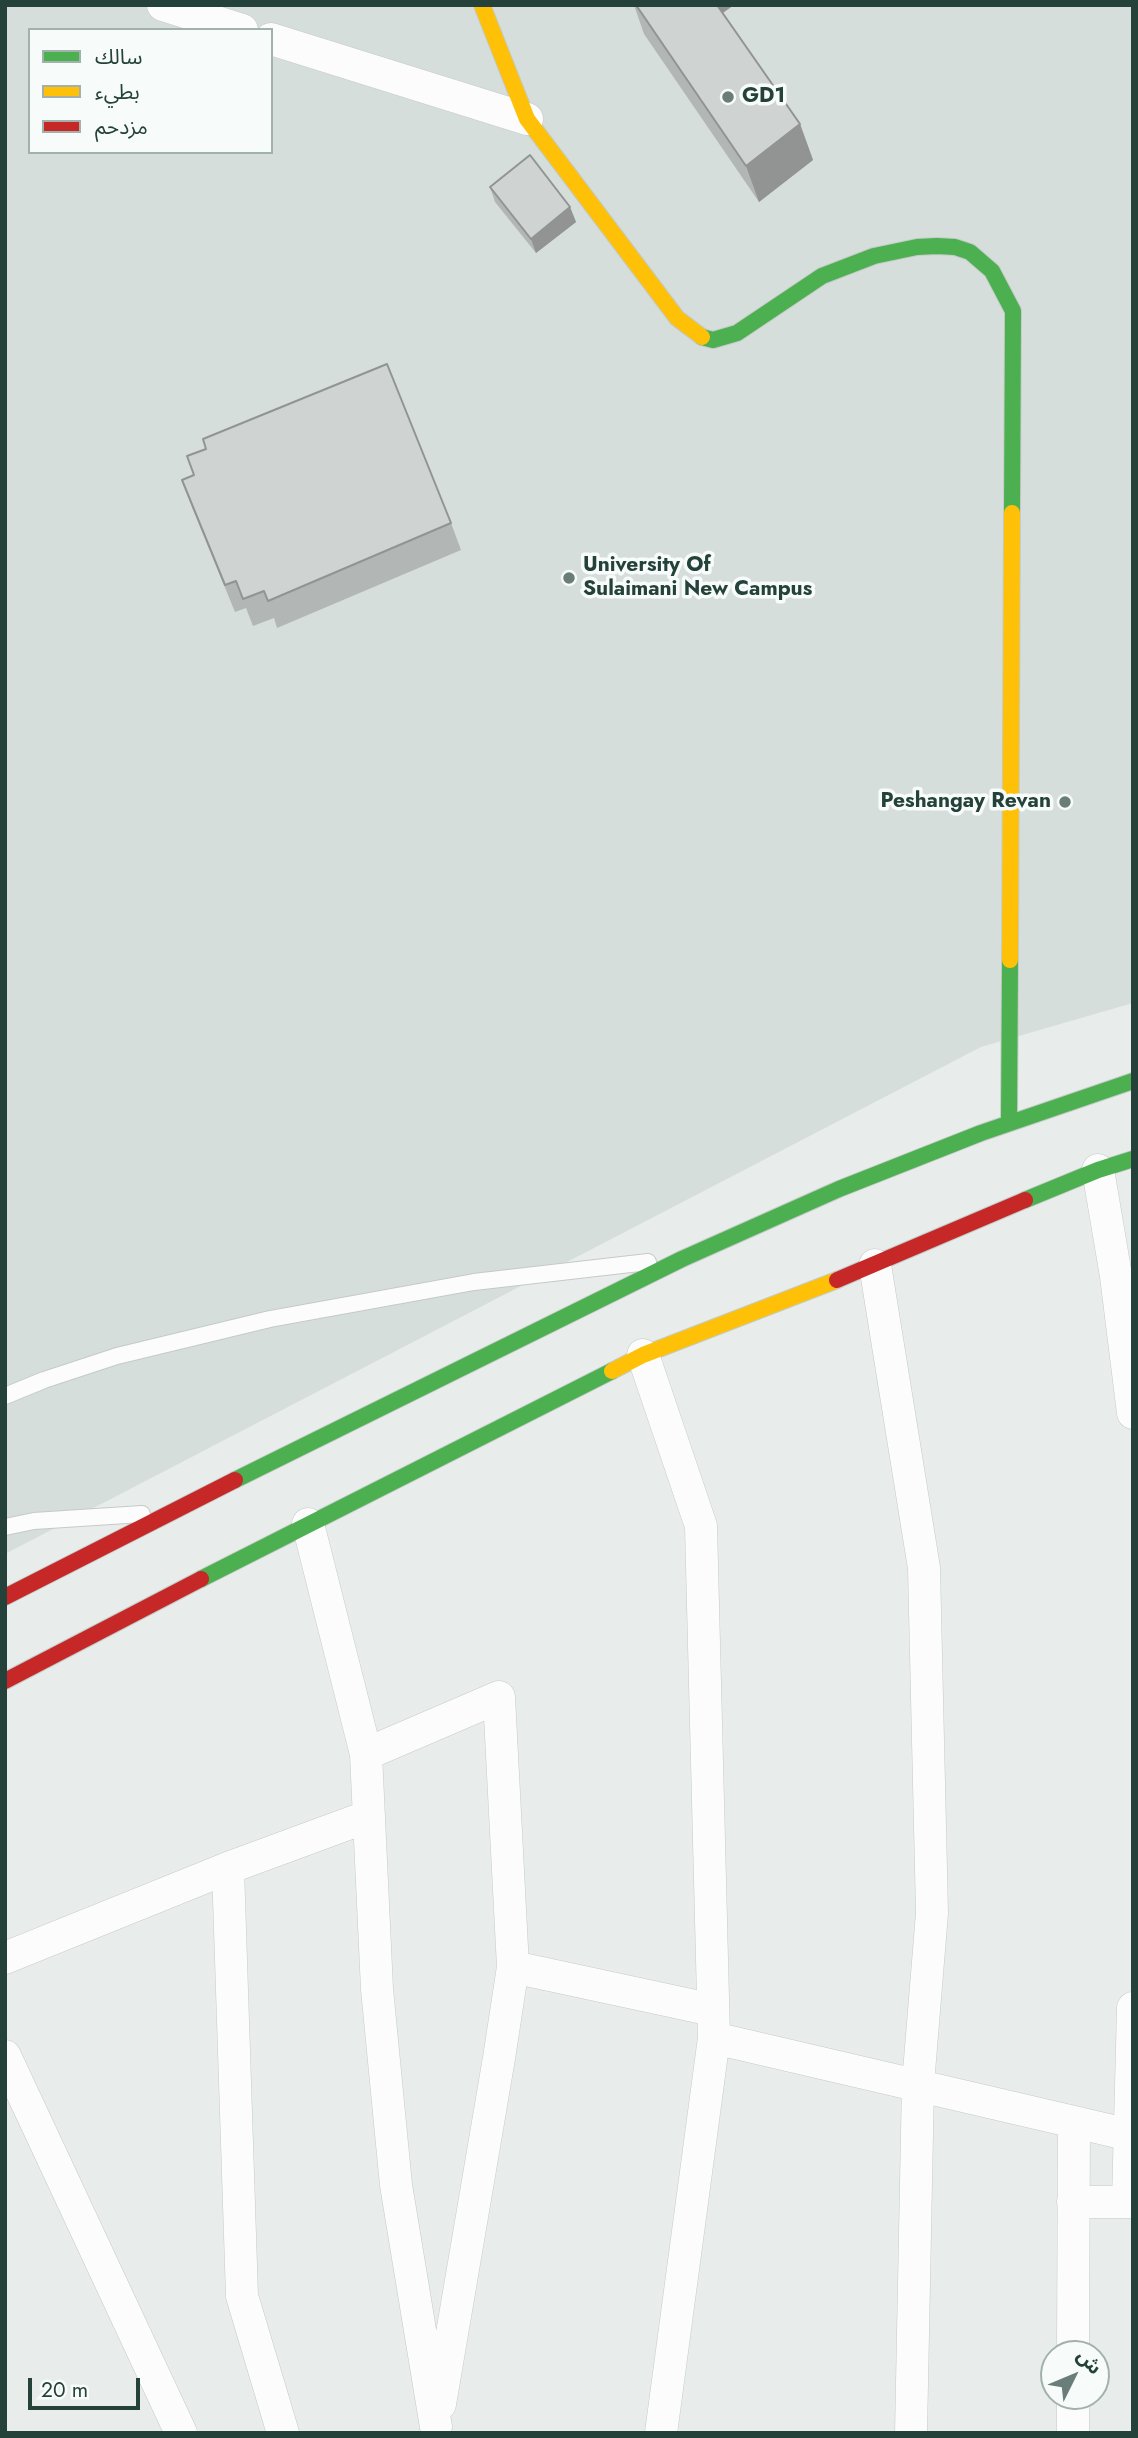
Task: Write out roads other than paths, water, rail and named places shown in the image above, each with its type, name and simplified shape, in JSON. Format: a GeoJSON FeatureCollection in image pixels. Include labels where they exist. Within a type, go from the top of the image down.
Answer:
{"type":"FeatureCollection","features":[{"type":"Feature","properties":{"kind":"main road"},"geometry":{"type":"LineString","coordinates":[[482,5],[527,119],[677,318],[693,332],[713,340],[733,336],[823,276],[861,259],[930,244],[969,252],[997,275],[1013,311],[1009,1122]]}},
{"type":"Feature","properties":{"kind":"main road"},"geometry":{"type":"LineString","coordinates":[[5,1597],[169,1512],[682,1259],[839,1189],[1009,1122],[1133,1081]]}},
{"type":"Feature","properties":{"kind":"main road"},"geometry":{"type":"LineString","coordinates":[[5,1681],[643,1355],[875,1265],[1098,1170],[1133,1159]]}},
{"type":"Feature","properties":{"kind":"street"},"geometry":{"type":"LineString","coordinates":[[163,5],[236,28]]}},
{"type":"Feature","properties":{"kind":"street"},"geometry":{"type":"LineString","coordinates":[[273,40],[527,119]]}},
{"type":"Feature","properties":{"kind":"street"},"geometry":{"type":"LineString","coordinates":[[1098,1170],[1116,1276],[1133,1413]]}},
{"type":"Feature","properties":{"kind":"street"},"geometry":{"type":"LineString","coordinates":[[875,1265],[924,1568],[933,1913],[918,2084],[911,2433]]}},
{"type":"Feature","properties":{"kind":"street"},"geometry":{"type":"LineString","coordinates":[[643,1355],[701,1526],[714,2024],[662,2433]]}},
{"type":"Feature","properties":{"kind":"street"},"geometry":{"type":"LineString","coordinates":[[308,1524],[366,1754],[377,1989],[396,2185],[435,2430]]}},
{"type":"Feature","properties":{"kind":"street"},"geometry":{"type":"LineString","coordinates":[[366,1754],[499,1697],[513,1967],[435,2430]]}},
{"type":"Feature","properties":{"kind":"street"},"geometry":{"type":"LineString","coordinates":[[5,1958],[228,1868],[369,1816]]}},
{"type":"Feature","properties":{"kind":"street"},"geometry":{"type":"LineString","coordinates":[[228,1868],[242,2296],[283,2433]]}},
{"type":"Feature","properties":{"kind":"street"},"geometry":{"type":"LineString","coordinates":[[513,1967],[918,2084],[1130,2135]]}},
{"type":"Feature","properties":{"kind":"street"},"geometry":{"type":"LineString","coordinates":[[1073,2202],[1130,2202],[1133,2007]]}},
{"type":"Feature","properties":{"kind":"street"},"geometry":{"type":"LineString","coordinates":[[5,2056],[181,2433]]}},
{"type":"Feature","properties":{"kind":"street"},"geometry":{"type":"LineString","coordinates":[[1073,2340],[1074,2122]]}},
{"type":"Feature","properties":{"kind":"street"},"geometry":{"type":"LineString","coordinates":[[1073,2410],[1073,2433]]}},
{"type":"Feature","properties":{"kind":"lane"},"geometry":{"type":"LineString","coordinates":[[5,1396],[117,1356],[270,1319],[474,1282],[682,1259]]}},
{"type":"Feature","properties":{"kind":"lane"},"geometry":{"type":"LineString","coordinates":[[5,1527],[34,1521],[169,1512]]}},
{"type":"Feature","properties":{"kind":"place","name":"GD1"},"geometry":{"type":"Point","coordinates":[728,97]}},
{"type":"Feature","properties":{"kind":"place","name":"University Of Sulaimani New Campus"},"geometry":{"type":"Point","coordinates":[569,578]}},
{"type":"Feature","properties":{"kind":"place","name":"Peshangay Revan"},"geometry":{"type":"Point","coordinates":[1065,802]}}]}
